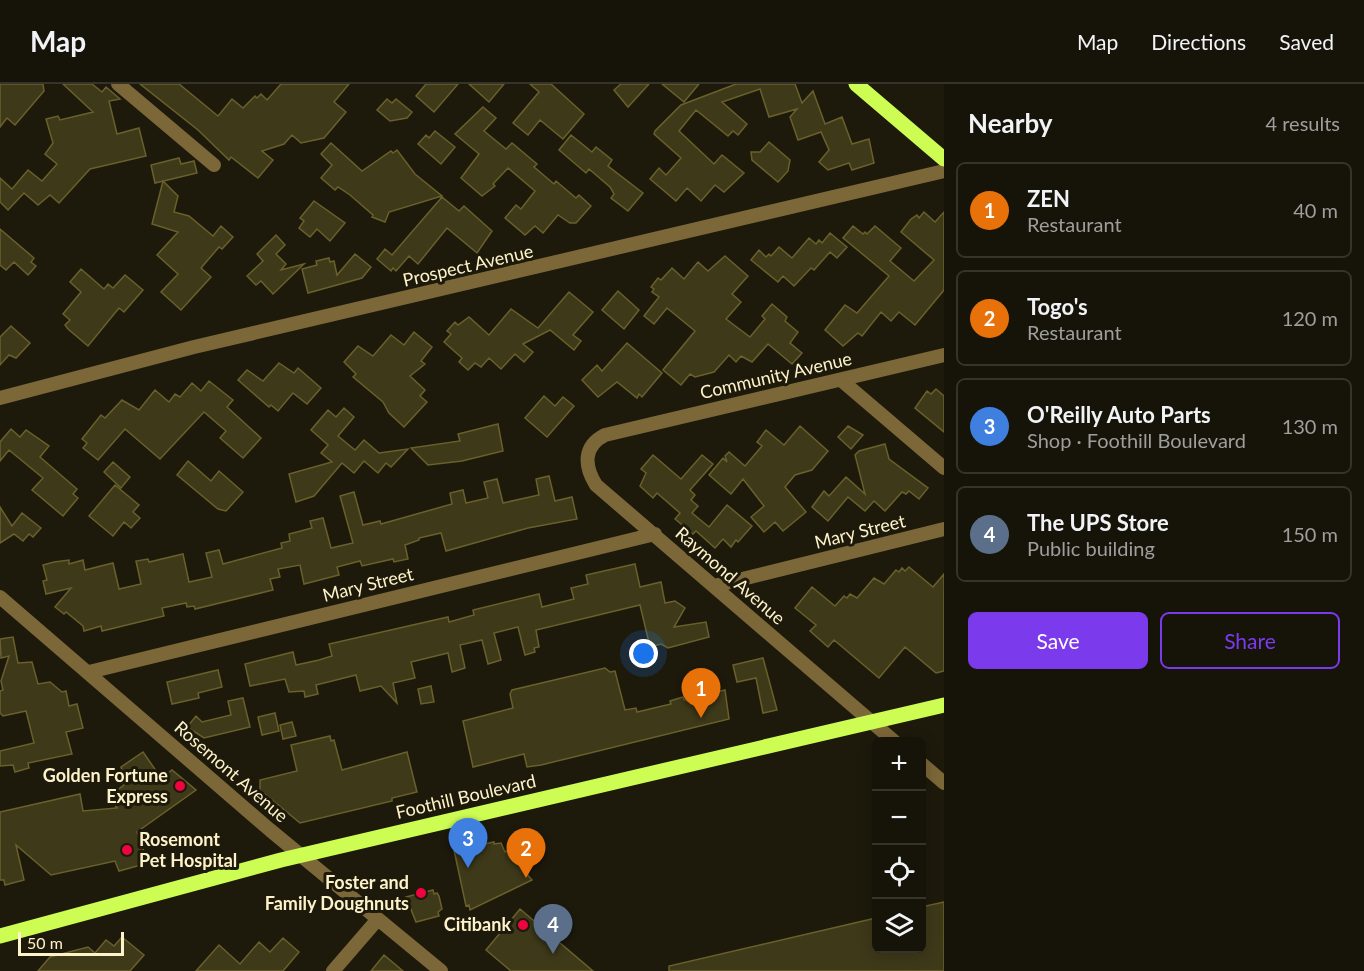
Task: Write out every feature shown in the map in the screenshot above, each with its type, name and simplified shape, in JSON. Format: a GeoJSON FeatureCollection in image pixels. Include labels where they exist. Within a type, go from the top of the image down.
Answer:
{"type":"FeatureCollection","features":[{"type":"Feature","properties":{"kind":"main road"},"geometry":{"type":"LineString","coordinates":[[856,84],[944,159]]}},
{"type":"Feature","properties":{"kind":"main road","name":"Foothill Boulevard"},"geometry":{"type":"LineString","coordinates":[[0,936],[300,856],[944,705]]}},
{"type":"Feature","properties":{"kind":"street"},"geometry":{"type":"LineString","coordinates":[[118,84],[214,165]]}},
{"type":"Feature","properties":{"kind":"street","name":"Prospect Avenue"},"geometry":{"type":"LineString","coordinates":[[0,398],[194,347],[944,171]]}},
{"type":"Feature","properties":{"kind":"street","name":"Community Avenue"},"geometry":{"type":"LineString","coordinates":[[616,431],[944,355]]}},
{"type":"Feature","properties":{"kind":"street"},"geometry":{"type":"LineString","coordinates":[[841,380],[944,468]]}},
{"type":"Feature","properties":{"kind":"street","name":"Raymond Avenue"},"geometry":{"type":"LineString","coordinates":[[616,431],[597,439],[589,448],[587,461],[590,476],[596,485],[890,737]]}},
{"type":"Feature","properties":{"kind":"street","name":"Mary Street"},"geometry":{"type":"LineString","coordinates":[[714,586],[944,529]]}},
{"type":"Feature","properties":{"kind":"street","name":"Mary Street"},"geometry":{"type":"LineString","coordinates":[[89,672],[655,534]]}},
{"type":"Feature","properties":{"kind":"street","name":"Rosemont Avenue"},"geometry":{"type":"LineString","coordinates":[[0,597],[300,856],[441,971]]}},
{"type":"Feature","properties":{"kind":"street"},"geometry":{"type":"LineString","coordinates":[[926,768],[944,783]]}},
{"type":"Feature","properties":{"kind":"street"},"geometry":{"type":"LineString","coordinates":[[333,971],[378,919]]}},
{"type":"Feature","properties":{"kind":"building"},"geometry":{"type":"Polygon","coordinates":[[[0,84],[43,84],[44,91],[15,125],[7,118],[0,127],[0,84]]]}},
{"type":"Feature","properties":{"kind":"building"},"geometry":{"type":"Polygon","coordinates":[[[63,84],[92,84],[102,92],[106,87],[120,99],[109,101],[117,134],[139,128],[146,156],[90,169],[59,203],[50,195],[38,205],[24,193],[8,210],[0,202],[0,178],[12,189],[28,170],[42,181],[57,164],[45,154],[53,143],[46,119],[58,116],[60,120],[93,112],[63,84]]]}},
{"type":"Feature","properties":{"kind":"building"},"geometry":{"type":"Polygon","coordinates":[[[140,84],[179,84],[218,116],[232,99],[243,108],[255,96],[257,98],[261,94],[267,100],[281,84],[349,84],[334,102],[346,112],[324,138],[301,143],[292,135],[284,144],[262,151],[273,160],[258,178],[231,157],[229,160],[198,130],[140,84]]]}},
{"type":"Feature","properties":{"kind":"building"},"geometry":{"type":"Polygon","coordinates":[[[426,84],[458,84],[434,112],[416,96],[426,84]]]}},
{"type":"Feature","properties":{"kind":"building"},"geometry":{"type":"Polygon","coordinates":[[[469,84],[504,84],[489,102],[469,84]]]}},
{"type":"Feature","properties":{"kind":"building"},"geometry":{"type":"Polygon","coordinates":[[[530,84],[551,84],[584,114],[563,139],[540,120],[528,135],[513,123],[539,92],[530,84]]]}},
{"type":"Feature","properties":{"kind":"building"},"geometry":{"type":"Polygon","coordinates":[[[621,84],[649,84],[628,107],[614,90],[621,84]]]}},
{"type":"Feature","properties":{"kind":"building"},"geometry":{"type":"Polygon","coordinates":[[[662,84],[699,84],[684,102],[662,84]]]}},
{"type":"Feature","properties":{"kind":"building"},"geometry":{"type":"Polygon","coordinates":[[[736,84],[795,84],[802,103],[813,91],[825,124],[842,117],[852,144],[869,139],[874,163],[852,170],[849,163],[828,170],[819,162],[829,150],[821,132],[798,140],[790,117],[797,109],[769,117],[760,89],[722,102],[747,124],[738,135],[733,131],[728,136],[696,110],[679,131],[714,164],[722,155],[744,173],[724,192],[715,185],[701,201],[687,188],[676,201],[650,179],[659,168],[666,175],[681,158],[654,134],[655,131],[681,105],[736,84]]]}},
{"type":"Feature","properties":{"kind":"building"},"geometry":{"type":"Polygon","coordinates":[[[387,99],[392,103],[396,99],[412,112],[407,118],[390,121],[377,110],[387,99]]]}},
{"type":"Feature","properties":{"kind":"building"},"geometry":{"type":"Polygon","coordinates":[[[483,107],[496,118],[484,131],[506,149],[512,143],[537,164],[534,167],[554,184],[556,181],[576,198],[579,195],[591,206],[576,223],[570,223],[558,215],[543,233],[535,226],[525,235],[505,218],[516,205],[521,209],[535,191],[508,168],[493,184],[495,186],[482,196],[461,178],[479,154],[455,134],[483,107]]]}},
{"type":"Feature","properties":{"kind":"building"},"geometry":{"type":"Polygon","coordinates":[[[435,131],[455,147],[441,164],[418,144],[426,135],[429,138],[435,131]]]}},
{"type":"Feature","properties":{"kind":"building"},"geometry":{"type":"Polygon","coordinates":[[[571,135],[592,152],[596,147],[612,160],[608,166],[643,193],[628,211],[611,198],[614,194],[610,187],[589,169],[586,173],[559,150],[571,135]]]}},
{"type":"Feature","properties":{"kind":"building"},"geometry":{"type":"Polygon","coordinates":[[[769,142],[790,160],[788,171],[778,182],[752,160],[751,152],[760,152],[769,142]]]}},
{"type":"Feature","properties":{"kind":"building"},"geometry":{"type":"Polygon","coordinates":[[[331,143],[362,171],[391,151],[393,153],[397,150],[415,174],[442,196],[389,212],[385,222],[372,217],[373,215],[350,195],[338,187],[335,190],[321,178],[332,165],[321,154],[331,143]]]}},
{"type":"Feature","properties":{"kind":"building"},"geometry":{"type":"Polygon","coordinates":[[[179,158],[181,164],[194,161],[197,173],[155,183],[151,165],[179,158]]]}},
{"type":"Feature","properties":{"kind":"building"},"geometry":{"type":"Polygon","coordinates":[[[163,181],[178,196],[174,212],[189,216],[213,236],[221,226],[233,237],[222,249],[219,247],[201,268],[211,277],[181,310],[161,292],[178,274],[157,255],[178,232],[152,224],[163,181]]]}},
{"type":"Feature","properties":{"kind":"building"},"geometry":{"type":"Polygon","coordinates":[[[442,197],[459,211],[464,206],[492,231],[477,253],[447,228],[418,264],[409,256],[396,271],[393,268],[391,271],[377,259],[385,249],[392,255],[442,197]]]}},
{"type":"Feature","properties":{"kind":"building"},"geometry":{"type":"Polygon","coordinates":[[[314,201],[345,223],[330,241],[317,229],[310,237],[299,228],[304,221],[300,218],[314,201]]]}},
{"type":"Feature","properties":{"kind":"building"},"geometry":{"type":"Polygon","coordinates":[[[924,212],[935,222],[944,212],[944,290],[915,325],[899,312],[891,321],[881,312],[862,336],[858,333],[843,346],[825,330],[845,305],[857,313],[889,276],[843,238],[853,226],[863,234],[865,232],[867,234],[875,226],[901,248],[890,261],[914,281],[934,260],[901,232],[911,219],[917,215],[919,218],[924,212]]]}},
{"type":"Feature","properties":{"kind":"building"},"geometry":{"type":"Polygon","coordinates":[[[0,229],[34,258],[31,262],[36,266],[28,275],[14,262],[6,270],[0,265],[0,229]]]}},
{"type":"Feature","properties":{"kind":"building"},"geometry":{"type":"Polygon","coordinates":[[[830,233],[847,247],[837,258],[830,252],[814,270],[811,268],[794,286],[783,276],[778,282],[751,260],[759,250],[766,257],[769,254],[771,256],[779,247],[792,258],[809,238],[816,244],[819,240],[822,243],[830,233]]]}},
{"type":"Feature","properties":{"kind":"building"},"geometry":{"type":"Polygon","coordinates":[[[276,235],[285,245],[276,254],[286,264],[281,270],[304,264],[273,294],[261,281],[256,285],[247,276],[263,261],[257,254],[276,235]]]}},
{"type":"Feature","properties":{"kind":"building"},"geometry":{"type":"Polygon","coordinates":[[[355,254],[371,267],[362,278],[308,293],[302,269],[317,265],[316,261],[329,258],[330,262],[334,261],[337,275],[355,254]]]}},
{"type":"Feature","properties":{"kind":"building"},"geometry":{"type":"Polygon","coordinates":[[[725,256],[748,276],[732,294],[741,302],[726,319],[750,337],[765,319],[762,316],[772,304],[787,317],[785,321],[798,332],[790,343],[802,353],[792,364],[768,344],[752,362],[741,356],[736,362],[729,355],[714,372],[695,377],[690,374],[681,385],[663,370],[695,331],[667,308],[654,324],[644,316],[659,297],[652,292],[654,289],[651,287],[658,278],[661,280],[672,268],[684,279],[698,262],[708,271],[725,256]]]}},
{"type":"Feature","properties":{"kind":"building"},"geometry":{"type":"Polygon","coordinates":[[[81,269],[104,289],[108,284],[113,288],[125,275],[143,290],[124,312],[119,308],[88,346],[68,329],[65,325],[70,320],[63,314],[81,292],[70,282],[81,269]]]}},
{"type":"Feature","properties":{"kind":"building"},"geometry":{"type":"Polygon","coordinates":[[[618,291],[639,310],[624,329],[602,310],[618,291]]]}},
{"type":"Feature","properties":{"kind":"building"},"geometry":{"type":"Polygon","coordinates":[[[569,292],[593,312],[573,335],[581,341],[574,350],[550,330],[523,344],[533,352],[524,362],[515,354],[501,369],[489,358],[481,367],[475,363],[468,370],[459,362],[462,358],[444,342],[451,334],[447,331],[455,322],[458,325],[469,317],[489,335],[511,309],[538,328],[569,292]]]}},
{"type":"Feature","properties":{"kind":"building"},"geometry":{"type":"Polygon","coordinates":[[[11,326],[30,343],[16,358],[9,355],[0,365],[0,337],[11,326]]]}},
{"type":"Feature","properties":{"kind":"building"},"geometry":{"type":"Polygon","coordinates":[[[414,332],[432,347],[421,361],[425,364],[410,376],[425,390],[420,396],[427,402],[404,427],[389,413],[383,402],[353,377],[356,374],[344,362],[358,346],[373,356],[391,335],[404,345],[414,332]]]}},
{"type":"Feature","properties":{"kind":"building"},"geometry":{"type":"Polygon","coordinates":[[[627,343],[662,373],[642,397],[639,394],[637,398],[617,382],[598,397],[582,380],[597,365],[602,371],[627,343]]]}},
{"type":"Feature","properties":{"kind":"building"},"geometry":{"type":"Polygon","coordinates":[[[279,363],[294,373],[298,368],[321,388],[307,404],[293,393],[278,411],[271,405],[269,407],[238,380],[247,370],[263,381],[279,363]]]}},
{"type":"Feature","properties":{"kind":"building"},"geometry":{"type":"Polygon","coordinates":[[[209,381],[233,400],[227,407],[261,438],[243,458],[220,438],[226,431],[204,412],[160,459],[125,429],[98,460],[83,448],[87,443],[82,439],[101,415],[105,418],[122,400],[139,410],[155,390],[169,402],[175,394],[180,397],[192,383],[201,391],[209,381]]]}},
{"type":"Feature","properties":{"kind":"building"},"geometry":{"type":"Polygon","coordinates":[[[936,389],[944,396],[944,432],[915,408],[927,391],[931,394],[936,389]]]}},
{"type":"Feature","properties":{"kind":"building"},"geometry":{"type":"Polygon","coordinates":[[[544,396],[555,406],[563,397],[574,406],[547,437],[525,418],[544,396]]]}},
{"type":"Feature","properties":{"kind":"building"},"geometry":{"type":"Polygon","coordinates":[[[344,408],[354,417],[338,436],[355,450],[364,440],[379,453],[408,449],[391,467],[386,463],[378,473],[364,461],[354,473],[342,463],[314,496],[296,502],[289,474],[332,462],[321,453],[328,445],[311,430],[328,410],[336,417],[344,408]]]}},
{"type":"Feature","properties":{"kind":"building"},"geometry":{"type":"Polygon","coordinates":[[[498,424],[503,451],[462,461],[428,465],[411,448],[460,441],[458,434],[498,424]]]}},
{"type":"Feature","properties":{"kind":"building"},"geometry":{"type":"Polygon","coordinates":[[[800,426],[828,451],[812,470],[795,475],[785,487],[806,512],[783,531],[775,522],[764,532],[751,517],[764,506],[743,479],[731,494],[709,475],[723,458],[727,462],[725,456],[729,452],[745,466],[762,446],[757,442],[766,430],[784,445],[800,426]]]}},
{"type":"Feature","properties":{"kind":"building"},"geometry":{"type":"Polygon","coordinates":[[[848,426],[863,435],[851,449],[838,437],[848,426]]]}},
{"type":"Feature","properties":{"kind":"building"},"geometry":{"type":"Polygon","coordinates":[[[11,429],[20,437],[26,430],[49,446],[40,457],[77,489],[73,494],[78,498],[63,516],[32,490],[43,478],[9,450],[0,461],[0,442],[11,429]]]}},
{"type":"Feature","properties":{"kind":"building"},"geometry":{"type":"Polygon","coordinates":[[[885,444],[889,459],[928,488],[919,499],[909,491],[906,494],[902,492],[885,511],[874,501],[865,511],[848,497],[828,521],[812,507],[824,491],[829,496],[846,477],[865,494],[855,455],[859,451],[885,444]]]}},
{"type":"Feature","properties":{"kind":"building"},"geometry":{"type":"Polygon","coordinates":[[[653,455],[681,479],[702,455],[713,464],[690,490],[695,495],[691,500],[698,506],[692,513],[709,527],[727,505],[752,526],[731,547],[723,539],[715,548],[696,531],[693,534],[675,519],[680,513],[657,493],[653,498],[640,486],[646,473],[641,469],[653,455]]]}},
{"type":"Feature","properties":{"kind":"building"},"geometry":{"type":"Polygon","coordinates":[[[188,461],[211,481],[219,471],[243,492],[226,511],[218,509],[177,475],[188,461]]]}},
{"type":"Feature","properties":{"kind":"building"},"geometry":{"type":"Polygon","coordinates":[[[113,462],[130,477],[121,488],[104,472],[113,462]]]}},
{"type":"Feature","properties":{"kind":"building"},"geometry":{"type":"Polygon","coordinates":[[[549,476],[555,501],[572,497],[577,519],[528,528],[446,551],[441,533],[419,538],[405,545],[408,559],[394,562],[393,559],[362,566],[360,561],[337,567],[339,575],[304,584],[300,565],[278,569],[280,577],[270,579],[273,590],[195,609],[194,606],[187,607],[186,603],[162,608],[164,616],[102,631],[101,626],[84,631],[83,626],[66,612],[64,614],[55,607],[71,588],[46,594],[43,581],[47,580],[43,565],[54,562],[69,560],[69,564],[83,560],[85,570],[113,563],[119,589],[141,584],[136,561],[148,559],[149,562],[183,554],[189,582],[212,577],[206,553],[219,550],[223,564],[282,548],[281,543],[290,541],[289,534],[312,528],[310,521],[323,518],[331,548],[353,543],[340,496],[354,492],[363,525],[380,521],[381,524],[452,504],[450,493],[463,490],[466,503],[488,498],[484,482],[497,479],[503,503],[539,495],[536,479],[549,476]]]}},
{"type":"Feature","properties":{"kind":"building"},"geometry":{"type":"Polygon","coordinates":[[[115,485],[139,505],[133,512],[140,518],[131,528],[124,522],[113,536],[89,516],[115,485]]]}},
{"type":"Feature","properties":{"kind":"building"},"geometry":{"type":"Polygon","coordinates":[[[0,507],[12,526],[22,513],[41,528],[33,537],[29,534],[23,541],[14,534],[0,543],[0,507]]]}},
{"type":"Feature","properties":{"kind":"building"},"geometry":{"type":"Polygon","coordinates":[[[635,564],[640,587],[661,582],[665,603],[675,601],[685,608],[674,627],[706,622],[709,637],[668,648],[661,644],[650,647],[640,605],[536,630],[539,647],[534,648],[535,652],[525,655],[518,627],[494,633],[501,660],[488,664],[482,640],[460,645],[465,668],[452,672],[448,653],[411,662],[415,678],[393,683],[397,703],[381,686],[360,691],[356,675],[316,685],[318,694],[305,697],[304,691],[289,692],[285,679],[250,686],[245,664],[293,652],[296,665],[319,660],[332,656],[329,644],[448,617],[449,622],[474,615],[473,610],[539,594],[542,607],[574,599],[571,588],[588,584],[586,575],[635,564]]]}},
{"type":"Feature","properties":{"kind":"building"},"geometry":{"type":"Polygon","coordinates":[[[909,567],[933,587],[944,574],[944,671],[936,673],[905,647],[879,678],[834,640],[828,647],[810,631],[816,625],[795,608],[812,587],[835,606],[844,596],[847,598],[850,594],[857,598],[874,578],[884,584],[896,570],[899,572],[902,568],[905,571],[909,567]]]}},
{"type":"Feature","properties":{"kind":"building"},"geometry":{"type":"Polygon","coordinates":[[[13,637],[18,663],[32,662],[38,684],[50,682],[62,692],[66,691],[69,706],[77,704],[83,728],[66,732],[72,754],[28,763],[29,768],[15,772],[13,765],[0,766],[0,751],[34,743],[26,711],[3,716],[0,713],[0,691],[3,690],[1,681],[9,656],[1,658],[0,639],[13,637]]]}},
{"type":"Feature","properties":{"kind":"building"},"geometry":{"type":"Polygon","coordinates":[[[763,658],[777,710],[763,713],[756,678],[737,682],[733,665],[763,658]]]}},
{"type":"Feature","properties":{"kind":"building"},"geometry":{"type":"Polygon","coordinates":[[[605,668],[610,672],[615,671],[625,710],[636,708],[637,712],[671,704],[670,701],[683,697],[684,700],[725,690],[729,719],[541,765],[527,767],[524,754],[473,767],[463,721],[513,708],[510,694],[512,690],[605,668]]]}},
{"type":"Feature","properties":{"kind":"building"},"geometry":{"type":"Polygon","coordinates":[[[218,670],[222,687],[198,693],[199,698],[172,704],[167,682],[218,670]]]}},
{"type":"Feature","properties":{"kind":"building"},"geometry":{"type":"Polygon","coordinates":[[[431,686],[434,702],[421,704],[418,689],[431,686]]]}},
{"type":"Feature","properties":{"kind":"building"},"geometry":{"type":"Polygon","coordinates":[[[243,698],[250,727],[204,738],[187,727],[196,716],[202,722],[231,715],[228,701],[243,698]]]}},
{"type":"Feature","properties":{"kind":"building"},"geometry":{"type":"Polygon","coordinates":[[[275,713],[279,731],[262,735],[258,717],[275,713]]]}},
{"type":"Feature","properties":{"kind":"building"},"geometry":{"type":"Polygon","coordinates":[[[292,722],[296,736],[283,739],[280,725],[292,722]]]}},
{"type":"Feature","properties":{"kind":"building"},"geometry":{"type":"Polygon","coordinates":[[[330,736],[331,741],[334,740],[342,770],[407,752],[417,792],[392,798],[392,801],[300,823],[260,790],[260,780],[297,771],[291,745],[330,736]]]}},
{"type":"Feature","properties":{"kind":"building"},"geometry":{"type":"Polygon","coordinates":[[[143,752],[161,778],[172,770],[196,790],[137,832],[148,863],[119,871],[115,861],[51,875],[16,845],[24,880],[5,885],[4,880],[0,880],[0,812],[80,794],[83,811],[117,808],[108,797],[124,785],[119,772],[122,770],[121,767],[143,752]]]}},
{"type":"Feature","properties":{"kind":"building"},"geometry":{"type":"Polygon","coordinates":[[[494,842],[494,844],[501,843],[505,852],[507,851],[532,880],[470,910],[469,905],[466,906],[454,850],[494,842]]]}},
{"type":"Feature","properties":{"kind":"building"},"geometry":{"type":"Polygon","coordinates":[[[433,890],[434,894],[437,893],[439,896],[442,909],[438,912],[439,916],[416,922],[406,897],[433,890]]]}},
{"type":"Feature","properties":{"kind":"building"},"geometry":{"type":"Polygon","coordinates":[[[944,902],[944,971],[669,971],[669,966],[872,919],[872,953],[926,953],[926,906],[944,902]]]}},
{"type":"Feature","properties":{"kind":"building"},"geometry":{"type":"Polygon","coordinates":[[[520,909],[593,971],[511,971],[486,950],[520,909]]]}},
{"type":"Feature","properties":{"kind":"building"},"geometry":{"type":"Polygon","coordinates":[[[122,937],[144,955],[130,971],[38,971],[50,957],[88,947],[95,953],[106,940],[114,946],[122,937]]]}},
{"type":"Feature","properties":{"kind":"building"},"geometry":{"type":"Polygon","coordinates":[[[283,938],[299,952],[283,971],[196,971],[219,945],[240,964],[259,942],[270,952],[283,938]]]}},
{"type":"Feature","properties":{"kind":"building"},"geometry":{"type":"Polygon","coordinates":[[[384,955],[403,971],[371,971],[384,955]]]}},
{"type":"Feature","properties":{"kind":"place","name":"ZEN"},"geometry":{"type":"Point","coordinates":[701,718]}},
{"type":"Feature","properties":{"kind":"place","name":"Golden Fortune Express"},"geometry":{"type":"Point","coordinates":[180,786]}},
{"type":"Feature","properties":{"kind":"place","name":"Rosemont Pet Hospital"},"geometry":{"type":"Point","coordinates":[127,850]}},
{"type":"Feature","properties":{"kind":"place","name":"O'Reilly Auto Parts"},"geometry":{"type":"Point","coordinates":[468,868]}},
{"type":"Feature","properties":{"kind":"place","name":"Togo's"},"geometry":{"type":"Point","coordinates":[526,878]}},
{"type":"Feature","properties":{"kind":"place","name":"Foster and Family Doughnuts"},"geometry":{"type":"Point","coordinates":[421,893]}},
{"type":"Feature","properties":{"kind":"place","name":"Citibank"},"geometry":{"type":"Point","coordinates":[523,925]}},
{"type":"Feature","properties":{"kind":"place","name":"The UPS Store"},"geometry":{"type":"Point","coordinates":[553,954]}}]}
